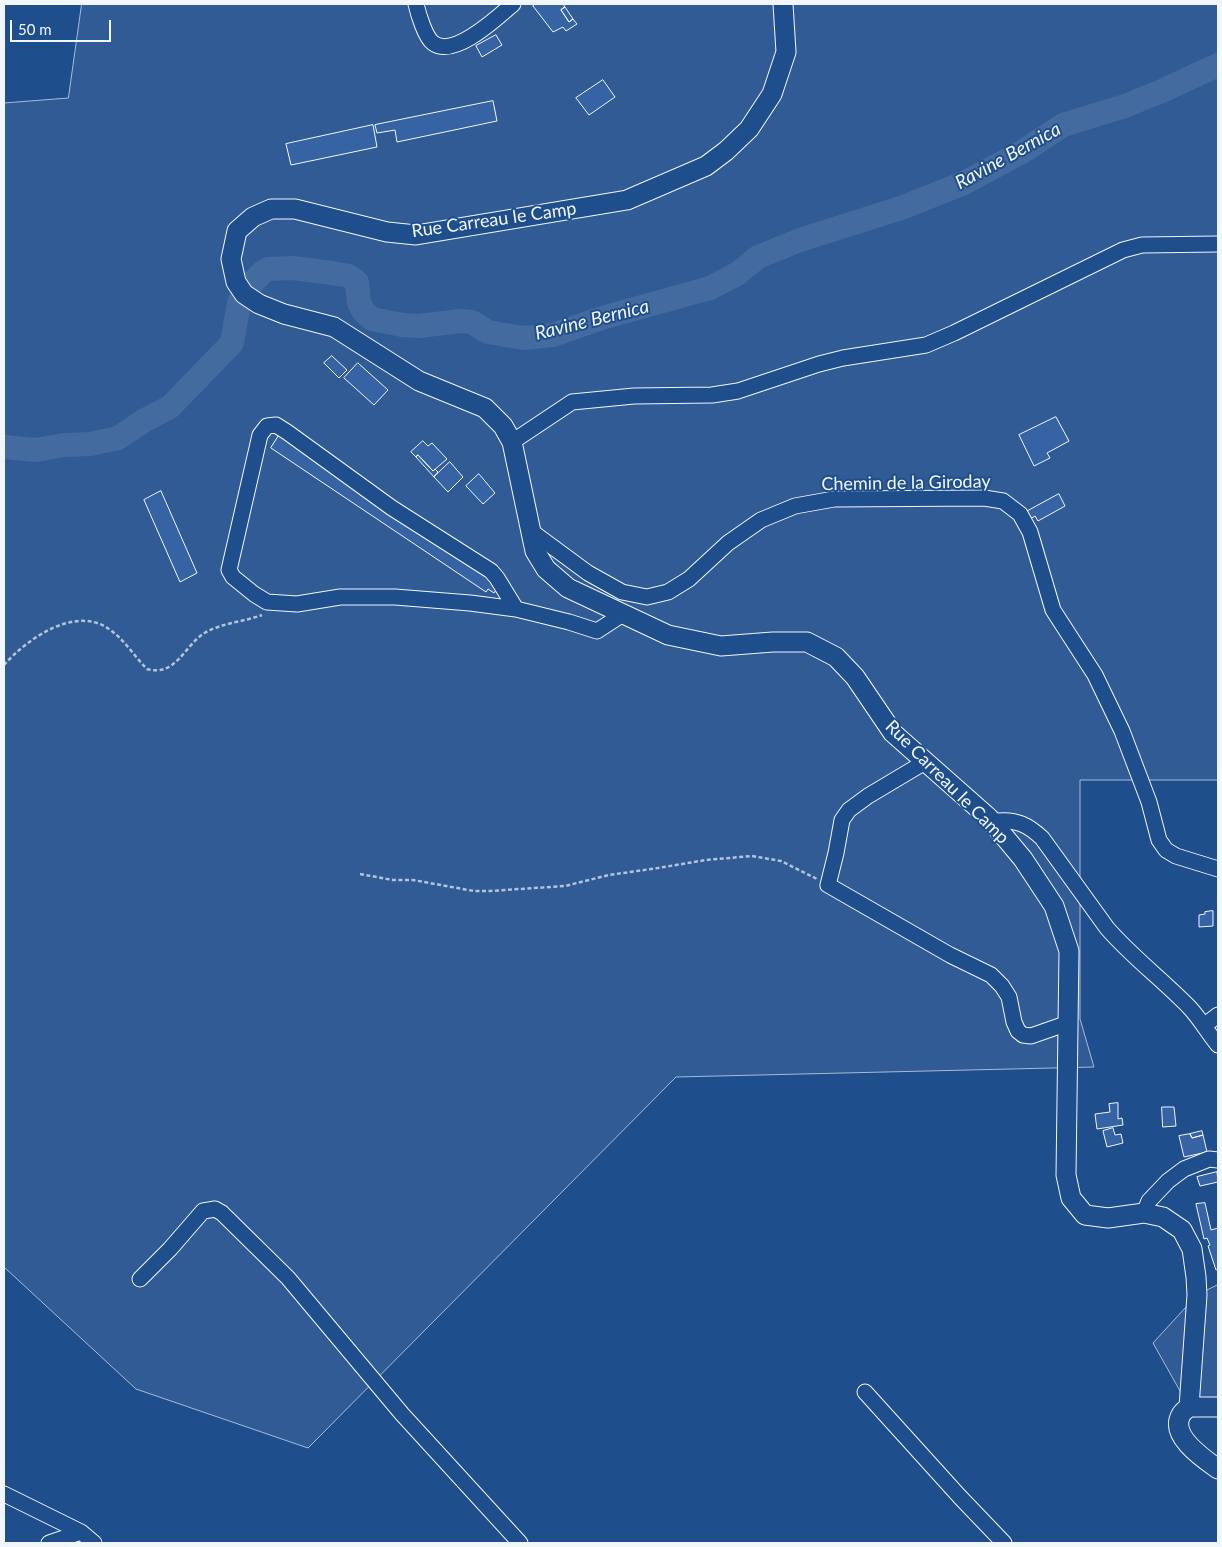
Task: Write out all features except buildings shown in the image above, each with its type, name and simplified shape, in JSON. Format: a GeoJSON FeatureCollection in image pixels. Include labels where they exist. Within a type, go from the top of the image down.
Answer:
{"type":"FeatureCollection","features":[{"type":"Feature","properties":{"kind":"main road","name":"Rue Carreau le Camp"},"geometry":{"type":"LineString","coordinates":[[783,4],[786,52],[772,94],[749,129],[726,151],[706,166],[627,200],[416,235],[387,232],[295,209],[271,209],[253,217],[237,231],[232,259],[236,282],[244,294],[259,304],[284,314],[334,327],[419,381],[485,408],[503,426],[512,442],[535,551],[546,569],[568,588],[668,635],[721,646],[774,642],[806,642],[836,657],[855,677],[893,733],[994,824],[1023,859],[1054,906],[1069,951],[1066,1175],[1071,1198],[1084,1215],[1108,1218],[1144,1213],[1163,1216],[1182,1230],[1192,1249],[1197,1295],[1190,1407]]}},
{"type":"Feature","properties":{"kind":"main road"},"geometry":{"type":"LineString","coordinates":[[1218,1407],[1190,1407],[1181,1415],[1178,1429],[1186,1442],[1218,1469]]}},
{"type":"Feature","properties":{"kind":"street"},"geometry":{"type":"LineString","coordinates":[[416,4],[428,37],[433,43],[440,46],[459,43],[476,34],[513,4]]}},
{"type":"Feature","properties":{"kind":"street"},"geometry":{"type":"LineString","coordinates":[[512,442],[572,402],[634,396],[712,395],[738,391],[843,358],[926,344],[954,333],[1123,250],[1142,245],[1218,244]]}},
{"type":"Feature","properties":{"kind":"street"},"geometry":{"type":"LineString","coordinates":[[516,610],[491,571],[392,508],[276,426],[267,426],[260,435],[229,570],[233,577],[267,602],[297,604],[340,597],[395,598],[470,603],[516,610],[569,622],[597,631],[623,614]]}},
{"type":"Feature","properties":{"kind":"street","name":"Chemin de la Giroday"},"geometry":{"type":"LineString","coordinates":[[531,531],[588,573],[622,592],[647,597],[668,592],[689,579],[728,543],[761,520],[795,506],[834,499],[984,498],[1003,501],[1020,514],[1030,532],[1053,610],[1095,675],[1122,731],[1149,802],[1159,840],[1166,850],[1176,856],[1218,869]]}},
{"type":"Feature","properties":{"kind":"street"},"geometry":{"type":"LineString","coordinates":[[925,762],[868,796],[849,810],[842,820],[828,885],[950,955],[991,975],[1002,986],[1009,997],[1014,1022],[1018,1031],[1023,1035],[1031,1036],[1068,1022]]}},
{"type":"Feature","properties":{"kind":"street"},"geometry":{"type":"LineString","coordinates":[[994,824],[998,821],[1007,820],[1018,822],[1031,828],[1042,838],[1106,928],[1190,1008],[1205,1025],[1218,1045]]}},
{"type":"Feature","properties":{"kind":"street"},"geometry":{"type":"LineString","coordinates":[[1205,1025],[1218,1015]]}},
{"type":"Feature","properties":{"kind":"street"},"geometry":{"type":"LineString","coordinates":[[1144,1213],[1149,1201],[1168,1181],[1184,1169],[1209,1159],[1218,1160]]}},
{"type":"Feature","properties":{"kind":"street"},"geometry":{"type":"LineString","coordinates":[[140,1279],[170,1249],[203,1211],[215,1209],[222,1213],[288,1278],[402,1414],[520,1543]]}},
{"type":"Feature","properties":{"kind":"street"},"geometry":{"type":"LineString","coordinates":[[865,1392],[1004,1543]]}},
{"type":"Feature","properties":{"kind":"street"},"geometry":{"type":"LineString","coordinates":[[4,1494],[81,1532],[94,1543]]}},
{"type":"Feature","properties":{"kind":"street"},"geometry":{"type":"LineString","coordinates":[[49,1543],[81,1532]]}},
{"type":"Feature","properties":{"kind":"path"},"geometry":{"type":"LineString","coordinates":[[4,665],[12,655],[37,636],[64,624],[80,620],[109,628],[147,669],[156,671],[166,668],[181,658],[203,634],[218,627],[273,612],[283,604]]}},
{"type":"Feature","properties":{"kind":"path"},"geometry":{"type":"LineString","coordinates":[[360,874],[393,880],[413,880],[474,891],[490,891],[565,886],[609,875],[706,860],[752,856],[781,861],[828,885]]}},
{"type":"Feature","properties":{"kind":"shaded area"},"geometry":{"type":"Polygon","coordinates":[[[82,4],[1218,4],[1218,780],[1080,780],[1080,1019],[1094,1067],[676,1077],[308,1448],[136,1389],[4,1267],[4,103],[68,98],[82,4]]]}},
{"type":"Feature","properties":{"kind":"shaded area"},"geometry":{"type":"Polygon","coordinates":[[[1218,1285],[1218,1407],[1189,1407],[1153,1343],[1197,1295],[1218,1285]]]}},
{"type":"Feature","properties":{"kind":"waterway","name":"Ravine Bernica"},"geometry":{"type":"LineString","coordinates":[[4,447],[36,450],[64,445],[90,444],[118,438],[145,420],[170,407],[232,343],[239,303],[247,288],[268,269],[293,268],[349,276],[357,282],[359,303],[364,312],[372,319],[402,325],[419,326],[460,321],[472,322],[488,332],[523,338],[553,335],[602,318],[710,288],[737,274],[758,257],[800,240],[901,208],[964,183],[1022,152],[1063,125],[1125,106],[1218,65]]}}]}
